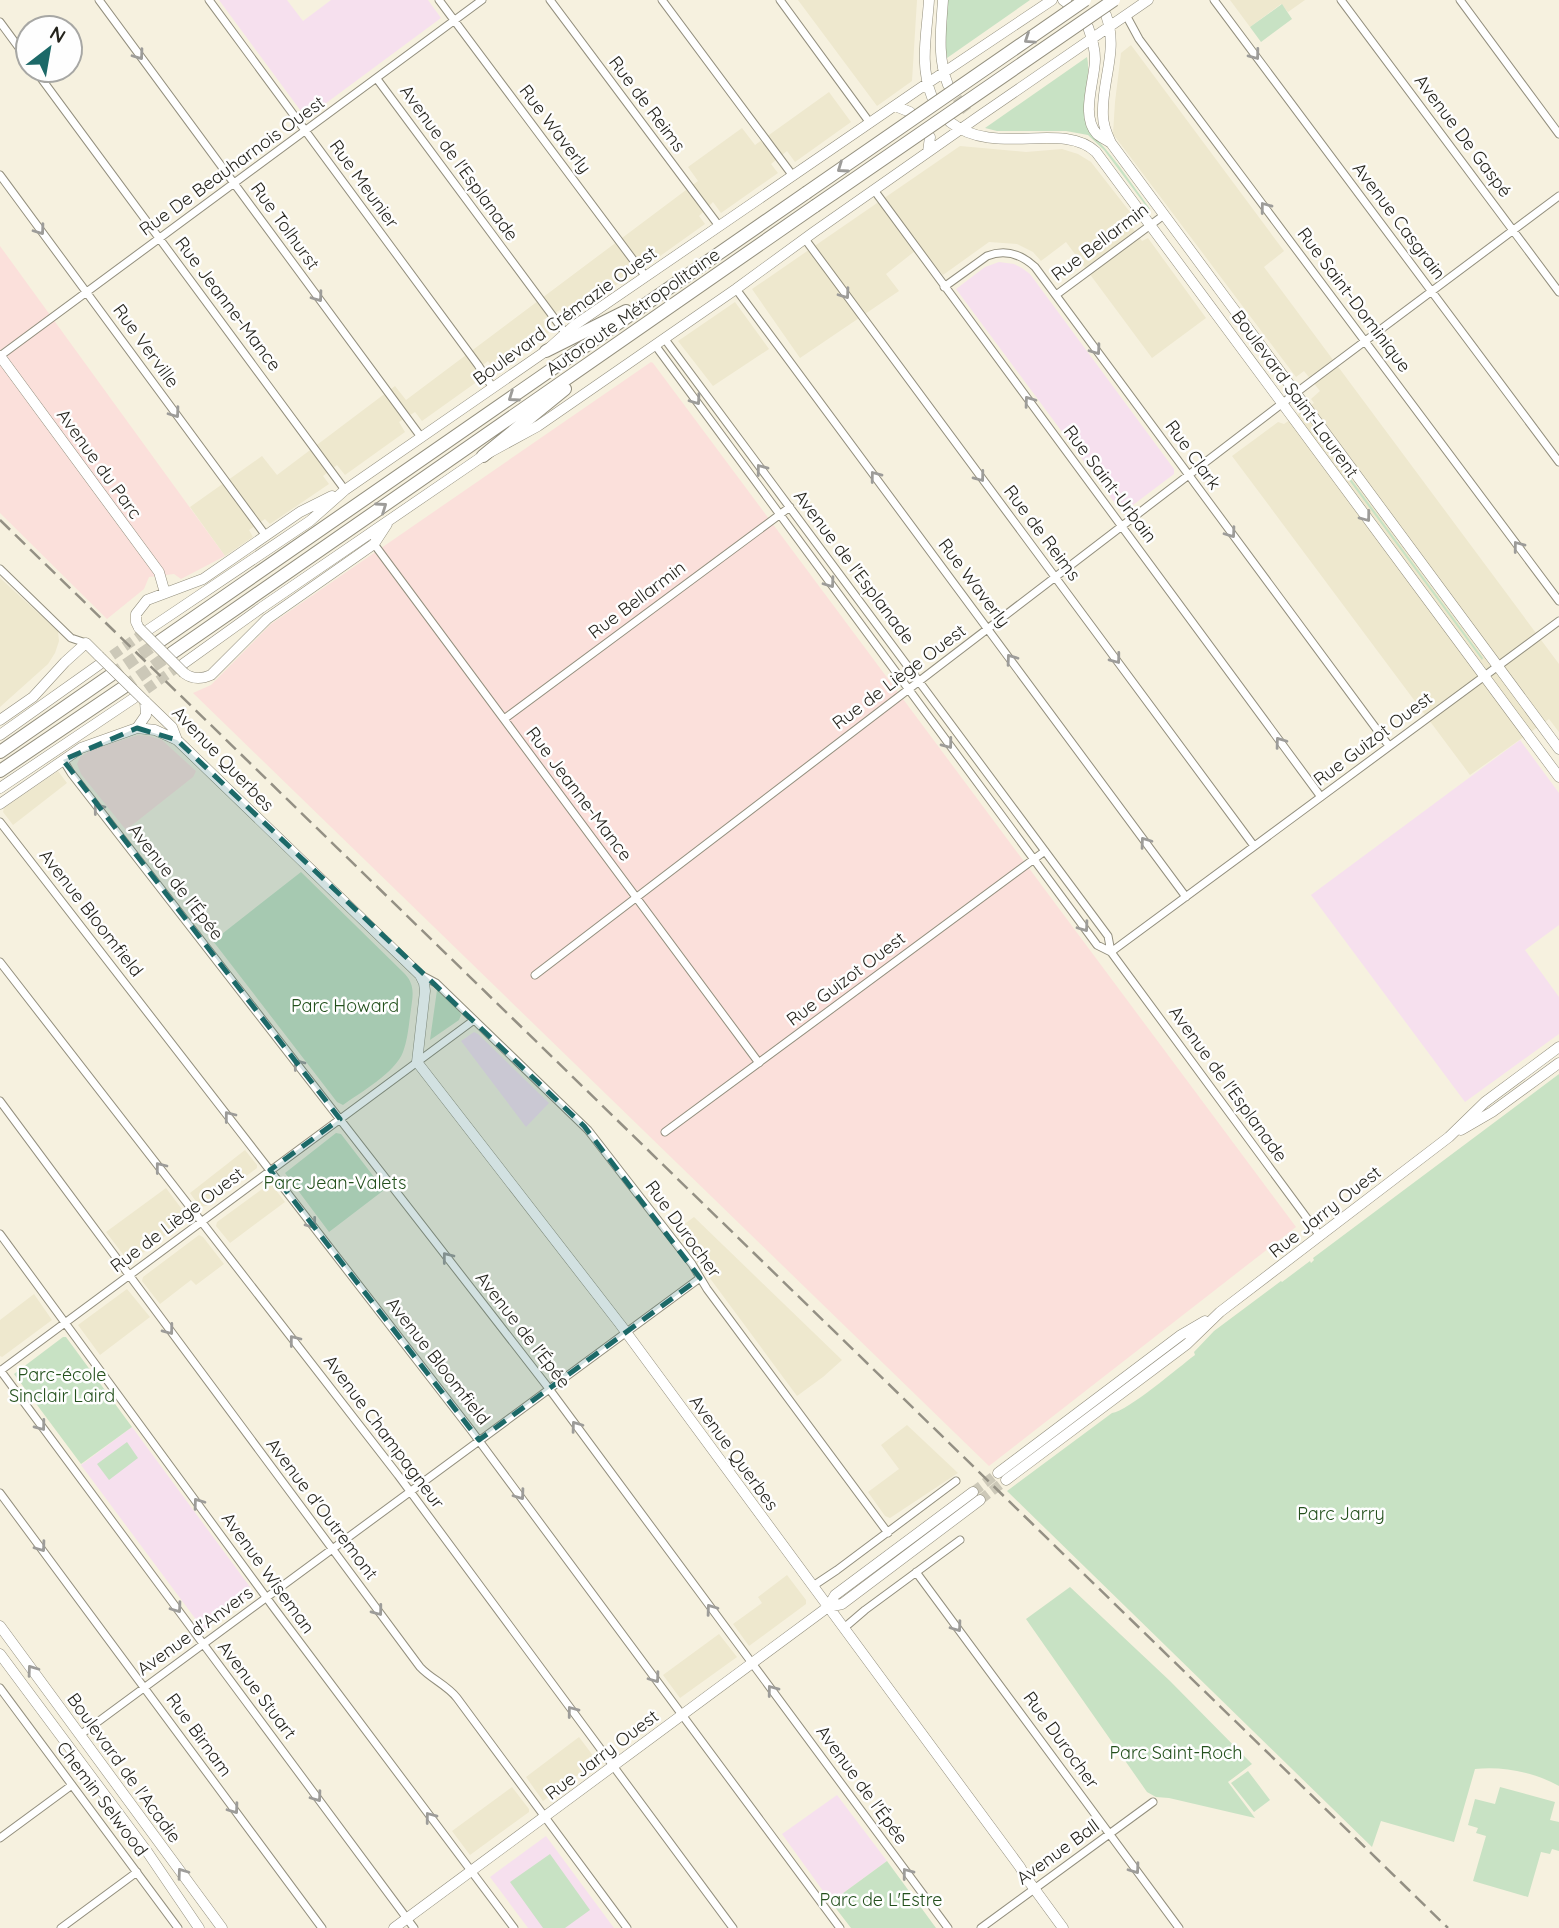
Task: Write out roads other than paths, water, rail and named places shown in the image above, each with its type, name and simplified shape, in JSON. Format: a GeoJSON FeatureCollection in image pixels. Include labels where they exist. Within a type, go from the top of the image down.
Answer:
{"type":"FeatureCollection","features":[{"type":"Feature","properties":{"kind":"highway","name":"Autoroute Métropolitaine"},"geometry":{"type":"LineString","coordinates":[[160,641],[1086,0]]}},
{"type":"Feature","properties":{"kind":"highway","name":"Autoroute Métropolitaine"},"geometry":{"type":"LineString","coordinates":[[172,653],[1114,0]]}},
{"type":"Feature","properties":{"kind":"highway"},"geometry":{"type":"LineString","coordinates":[[546,351],[670,288]]}},
{"type":"Feature","properties":{"kind":"highway"},"geometry":{"type":"LineString","coordinates":[[483,456],[636,331]]}},
{"type":"Feature","properties":{"kind":"highway"},"geometry":{"type":"LineString","coordinates":[[0,752],[111,675]]}},
{"type":"Feature","properties":{"kind":"highway"},"geometry":{"type":"LineString","coordinates":[[0,771],[124,687]]}},
{"type":"Feature","properties":{"kind":"main road"},"geometry":{"type":"LineString","coordinates":[[929,0],[924,60],[927,84],[932,97]]}},
{"type":"Feature","properties":{"kind":"main road"},"geometry":{"type":"LineString","coordinates":[[943,0],[940,46],[948,85]]}},
{"type":"Feature","properties":{"kind":"main road","name":"Boulevard Crémazie Ouest"},"geometry":{"type":"LineString","coordinates":[[144,629],[310,521],[345,490],[546,351],[646,277],[1052,0]]}},
{"type":"Feature","properties":{"kind":"main road"},"geometry":{"type":"LineString","coordinates":[[184,668],[390,520],[483,456],[530,432],[1148,0]]}},
{"type":"Feature","properties":{"kind":"main road","name":"Boulevard Saint-Laurent"},"geometry":{"type":"LineString","coordinates":[[1105,15],[1109,27],[1110,59],[1102,114],[1111,143],[1559,749]]}},
{"type":"Feature","properties":{"kind":"main road"},"geometry":{"type":"LineString","coordinates":[[1088,27],[1095,58],[1090,115],[1097,134],[1111,143]]}},
{"type":"Feature","properties":{"kind":"main road"},"geometry":{"type":"LineString","coordinates":[[895,106],[910,112]]}},
{"type":"Feature","properties":{"kind":"main road"},"geometry":{"type":"LineString","coordinates":[[967,111],[978,117]]}},
{"type":"Feature","properties":{"kind":"main road","name":"Boulevard Saint-Laurent"},"geometry":{"type":"LineString","coordinates":[[950,122],[960,130],[982,137],[1076,140],[1085,144],[1100,158],[1559,777]]}},
{"type":"Feature","properties":{"kind":"main road"},"geometry":{"type":"LineString","coordinates":[[928,152],[930,137]]}},
{"type":"Feature","properties":{"kind":"main road","name":"Avenue du Parc"},"geometry":{"type":"LineString","coordinates":[[0,356],[159,572],[165,593]]}},
{"type":"Feature","properties":{"kind":"main road"},"geometry":{"type":"LineString","coordinates":[[345,490],[303,511],[203,579],[150,598],[138,609],[135,619],[191,677],[211,675],[263,622],[374,544],[390,520]]}},
{"type":"Feature","properties":{"kind":"main road"},"geometry":{"type":"LineString","coordinates":[[0,720],[33,697],[86,643]]}},
{"type":"Feature","properties":{"kind":"main road","name":"Avenue Querbes"},"geometry":{"type":"LineString","coordinates":[[86,643],[99,660],[172,727],[177,740],[420,975]]}},
{"type":"Feature","properties":{"kind":"main road"},"geometry":{"type":"LineString","coordinates":[[0,735],[99,660]]}},
{"type":"Feature","properties":{"kind":"main road"},"geometry":{"type":"LineString","coordinates":[[0,788],[140,699],[146,715],[137,729]]}},
{"type":"Feature","properties":{"kind":"main road"},"geometry":{"type":"LineString","coordinates":[[0,804],[87,745],[137,729],[155,730],[177,740]]}},
{"type":"Feature","properties":{"kind":"main road"},"geometry":{"type":"LineString","coordinates":[[417,1062],[425,988],[420,975]]}},
{"type":"Feature","properties":{"kind":"main road","name":"Rue Jarry Ouest"},"geometry":{"type":"LineString","coordinates":[[1002,1477],[1181,1335],[1220,1312],[1449,1137],[1485,1102],[1559,1047]]}},
{"type":"Feature","properties":{"kind":"main road","name":"Avenue Querbes"},"geometry":{"type":"LineString","coordinates":[[417,1062],[625,1332],[1063,1928]]}},
{"type":"Feature","properties":{"kind":"main road","name":"Rue Jarry Ouest"},"geometry":{"type":"LineString","coordinates":[[1449,1137],[1492,1112],[1559,1063]]}},
{"type":"Feature","properties":{"kind":"main road","name":"Rue Jarry Ouest"},"geometry":{"type":"LineString","coordinates":[[394,1928],[828,1607],[842,1604],[977,1496]]}},
{"type":"Feature","properties":{"kind":"main road","name":"Boulevard de l'Acadie"},"geometry":{"type":"LineString","coordinates":[[0,1626],[222,1928]]}},
{"type":"Feature","properties":{"kind":"main road","name":"Boulevard de l'Acadie"},"geometry":{"type":"LineString","coordinates":[[0,1654],[148,1853],[199,1928]]}},
{"type":"Feature","properties":{"kind":"street","name":"Rue Tolhurst"},"geometry":{"type":"LineString","coordinates":[[99,0],[421,438]]}},
{"type":"Feature","properties":{"kind":"street","name":"Rue Meunier"},"geometry":{"type":"LineString","coordinates":[[209,0],[478,365],[492,388]]}},
{"type":"Feature","properties":{"kind":"street","name":"Rue Waverly"},"geometry":{"type":"LineString","coordinates":[[439,0],[646,277]]}},
{"type":"Feature","properties":{"kind":"street","name":"Rue De Beauharnois Ouest"},"geometry":{"type":"LineString","coordinates":[[0,356],[482,0]]}},
{"type":"Feature","properties":{"kind":"street","name":"Rue de Reims"},"geometry":{"type":"LineString","coordinates":[[550,0],[719,226]]}},
{"type":"Feature","properties":{"kind":"street"},"geometry":{"type":"LineString","coordinates":[[662,0],[793,176]]}},
{"type":"Feature","properties":{"kind":"street"},"geometry":{"type":"LineString","coordinates":[[780,0],[870,122]]}},
{"type":"Feature","properties":{"kind":"street","name":"Avenue Casgrain"},"geometry":{"type":"LineString","coordinates":[[1214,0],[1559,462]]}},
{"type":"Feature","properties":{"kind":"street","name":"Avenue De Gaspé"},"geometry":{"type":"LineString","coordinates":[[1341,0],[1559,292]]}},
{"type":"Feature","properties":{"kind":"street"},"geometry":{"type":"LineString","coordinates":[[1460,0],[1559,134]]}},
{"type":"Feature","properties":{"kind":"street","name":"Rue Saint-Dominique"},"geometry":{"type":"LineString","coordinates":[[1126,15],[1139,39],[1559,601]]}},
{"type":"Feature","properties":{"kind":"street"},"geometry":{"type":"LineString","coordinates":[[0,22],[14,41]]}},
{"type":"Feature","properties":{"kind":"street","name":"Avenue de l'Esplanade"},"geometry":{"type":"LineString","coordinates":[[377,79],[566,334]]}},
{"type":"Feature","properties":{"kind":"street","name":"Rue Jeanne-Mance"},"geometry":{"type":"LineString","coordinates":[[45,84],[345,490]]}},
{"type":"Feature","properties":{"kind":"street","name":"Rue Verville"},"geometry":{"type":"LineString","coordinates":[[0,175],[266,536]]}},
{"type":"Feature","properties":{"kind":"street","name":"Rue Saint-Urbain"},"geometry":{"type":"LineString","coordinates":[[873,190],[1321,797]]}},
{"type":"Feature","properties":{"kind":"street","name":"Rue de Liège Ouest"},"geometry":{"type":"LineString","coordinates":[[535,975],[1282,403],[1559,196]]}},
{"type":"Feature","properties":{"kind":"street","name":"Rue Bellarmin"},"geometry":{"type":"LineString","coordinates":[[1056,295],[1164,215]]}},
{"type":"Feature","properties":{"kind":"street","name":"Rue de Reims"},"geometry":{"type":"LineString","coordinates":[[804,239],[1254,846]]}},
{"type":"Feature","properties":{"kind":"street","name":"Rue Clark"},"geometry":{"type":"LineString","coordinates":[[944,287],[993,254],[1014,254],[1035,267],[1389,746]]}},
{"type":"Feature","properties":{"kind":"street","name":"Rue Waverly"},"geometry":{"type":"LineString","coordinates":[[736,289],[1186,897]]}},
{"type":"Feature","properties":{"kind":"street","name":"Avenue de l'Esplanade"},"geometry":{"type":"LineString","coordinates":[[659,342],[790,508],[1108,936],[1111,952]]}},
{"type":"Feature","properties":{"kind":"street","name":"Avenue de l'Esplanade"},"geometry":{"type":"LineString","coordinates":[[659,342],[780,515],[908,689],[1097,944],[1111,952],[1320,1236]]}},
{"type":"Feature","properties":{"kind":"street","name":"Rue Bellarmin"},"geometry":{"type":"LineString","coordinates":[[504,719],[790,508]]}},
{"type":"Feature","properties":{"kind":"street","name":"Rue Jeanne-Mance"},"geometry":{"type":"LineString","coordinates":[[374,544],[759,1063]]}},
{"type":"Feature","properties":{"kind":"street","name":"Avenue Querbes"},"geometry":{"type":"LineString","coordinates":[[0,569],[71,638],[86,643]]}},
{"type":"Feature","properties":{"kind":"street","name":"Rue Guizot Ouest"},"geometry":{"type":"LineString","coordinates":[[1111,952],[1559,621]]}},
{"type":"Feature","properties":{"kind":"street","name":"Avenue de l'Épée"},"geometry":{"type":"LineString","coordinates":[[63,760],[549,1388],[947,1928]]}},
{"type":"Feature","properties":{"kind":"street","name":"Avenue Bloomfield"},"geometry":{"type":"LineString","coordinates":[[0,822],[479,1440],[840,1928]]}},
{"type":"Feature","properties":{"kind":"street","name":"Rue Guizot Ouest"},"geometry":{"type":"LineString","coordinates":[[665,1132],[1045,851]]}},
{"type":"Feature","properties":{"kind":"street","name":"Avenue Champagneur"},"geometry":{"type":"LineString","coordinates":[[0,962],[410,1491],[733,1928]]}},
{"type":"Feature","properties":{"kind":"street","name":"Rue Durocher"},"geometry":{"type":"LineString","coordinates":[[420,975],[436,983],[589,1130],[692,1264],[888,1533]]}},
{"type":"Feature","properties":{"kind":"street","name":"Rue de Liège Ouest"},"geometry":{"type":"LineString","coordinates":[[0,1371],[474,1020]]}},
{"type":"Feature","properties":{"kind":"street","name":"Avenue d'Outremont"},"geometry":{"type":"LineString","coordinates":[[0,1101],[420,1667],[453,1693],[627,1928]]}},
{"type":"Feature","properties":{"kind":"street","name":"Avenue Wiseman"},"geometry":{"type":"LineString","coordinates":[[0,1234],[514,1928]]}},
{"type":"Feature","properties":{"kind":"street","name":"Avenue d'Anvers"},"geometry":{"type":"LineString","coordinates":[[80,1735],[700,1278]]}},
{"type":"Feature","properties":{"kind":"street","name":"Avenue Stuart"},"geometry":{"type":"LineString","coordinates":[[0,1371],[414,1928]]}},
{"type":"Feature","properties":{"kind":"street"},"geometry":{"type":"LineString","coordinates":[[813,1586],[956,1481]]}},
{"type":"Feature","properties":{"kind":"street","name":"Rue Birnam"},"geometry":{"type":"LineString","coordinates":[[0,1493],[322,1928]]}},
{"type":"Feature","properties":{"kind":"street"},"geometry":{"type":"LineString","coordinates":[[844,1628],[960,1540]]}},
{"type":"Feature","properties":{"kind":"street","name":"Rue Durocher"},"geometry":{"type":"LineString","coordinates":[[916,1572],[1179,1928]]}},
{"type":"Feature","properties":{"kind":"street","name":"Chemin Selwood"},"geometry":{"type":"LineString","coordinates":[[0,1688],[3,1699],[72,1784],[178,1928]]}},
{"type":"Feature","properties":{"kind":"street"},"geometry":{"type":"LineString","coordinates":[[0,1838],[72,1784]]}},
{"type":"Feature","properties":{"kind":"street","name":"Avenue Ball"},"geometry":{"type":"LineString","coordinates":[[981,1928],[1153,1802]]}},
{"type":"Feature","properties":{"kind":"street"},"geometry":{"type":"LineString","coordinates":[[61,1928],[137,1872]]}},
{"type":"Feature","properties":{"kind":"tunnel"},"geometry":{"type":"LineString","coordinates":[[948,86],[967,111]]}},
{"type":"Feature","properties":{"kind":"tunnel"},"geometry":{"type":"LineString","coordinates":[[100,664],[148,630]]}},
{"type":"Feature","properties":{"kind":"tunnel"},"geometry":{"type":"LineString","coordinates":[[111,675],[160,641]]}},
{"type":"Feature","properties":{"kind":"tunnel"},"geometry":{"type":"LineString","coordinates":[[124,687],[172,653]]}},
{"type":"Feature","properties":{"kind":"tunnel"},"geometry":{"type":"LineString","coordinates":[[134,698],[182,664]]}},
{"type":"Feature","properties":{"kind":"tunnel"},"geometry":{"type":"LineString","coordinates":[[973,1492],[998,1473]]}},
{"type":"Feature","properties":{"kind":"tunnel"},"geometry":{"type":"LineString","coordinates":[[980,1500],[1006,1480]]}},
{"type":"Feature","properties":{"kind":"railway"},"geometry":{"type":"LineString","coordinates":[[0,520],[1448,1928]]}},
{"type":"Feature","properties":{"kind":"park label","name":"Parc Howard"},"geometry":{"type":"Point","coordinates":[345,1006]}},
{"type":"Feature","properties":{"kind":"park label","name":"Parc Jean-Valets"},"geometry":{"type":"Point","coordinates":[335,1183]}},
{"type":"Feature","properties":{"kind":"park label","name":"Parc-école Sinclair Laird"},"geometry":{"type":"Point","coordinates":[62,1385]}},
{"type":"Feature","properties":{"kind":"park label","name":"Parc Jarry"},"geometry":{"type":"Point","coordinates":[1341,1514]}},
{"type":"Feature","properties":{"kind":"park label","name":"Parc Saint-Roch"},"geometry":{"type":"Point","coordinates":[1176,1753]}},
{"type":"Feature","properties":{"kind":"park label","name":"Parc de L'Estre"},"geometry":{"type":"Point","coordinates":[881,1900]}}]}
